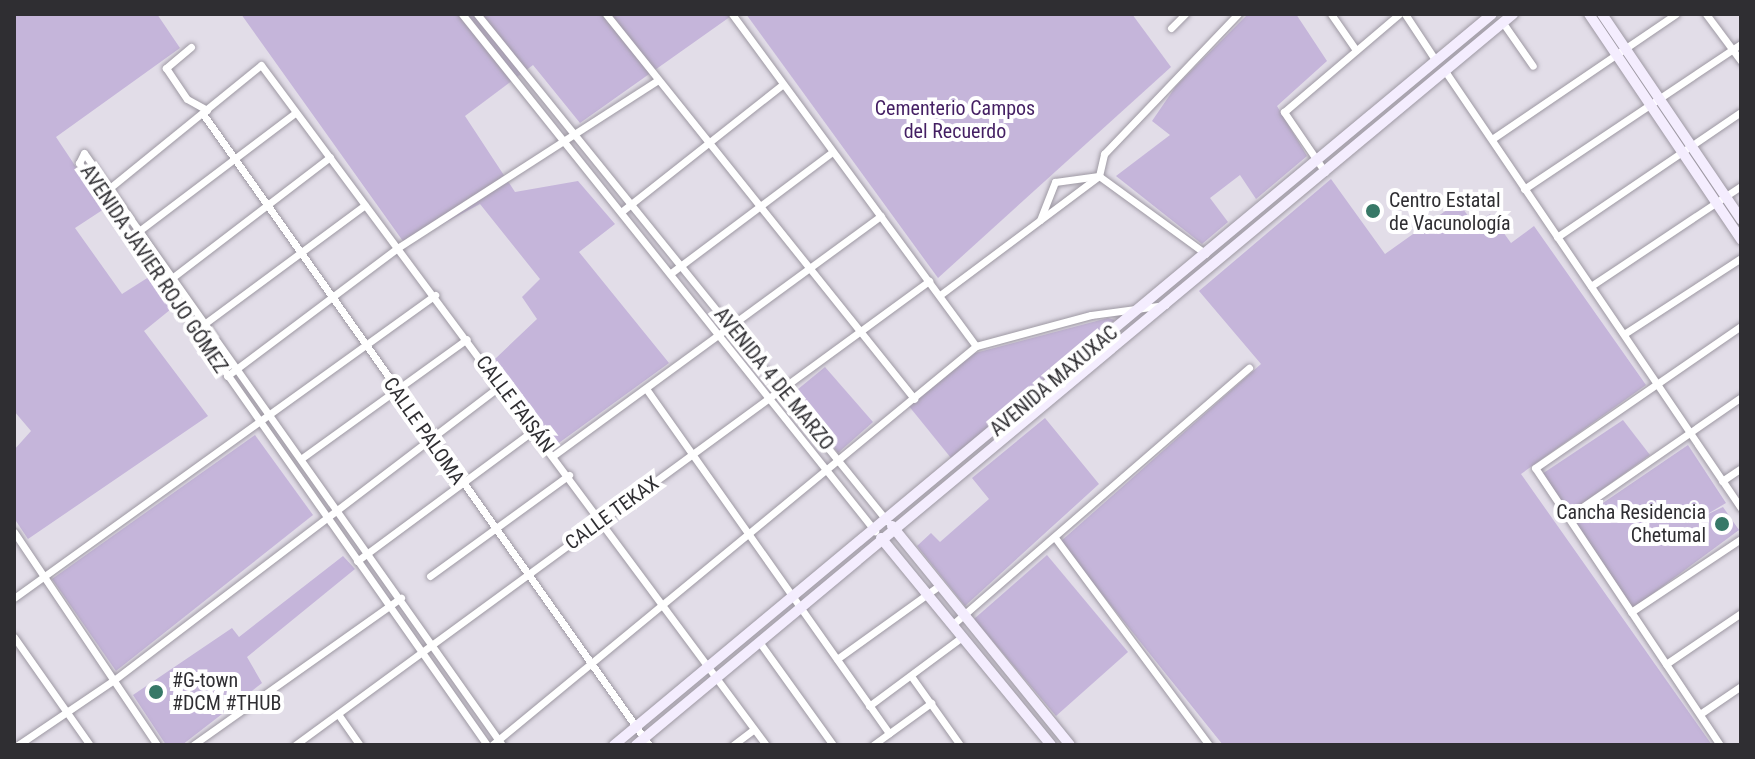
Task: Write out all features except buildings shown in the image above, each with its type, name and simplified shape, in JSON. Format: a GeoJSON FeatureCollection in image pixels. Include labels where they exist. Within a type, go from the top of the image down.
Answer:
{"type":"FeatureCollection","features":[{"type":"Feature","properties":{"kind":"main road","name":"AVENIDA MAXUXAC"},"geometry":{"type":"LineString","coordinates":[[614,745],[875,531],[1492,14]]}},
{"type":"Feature","properties":{"kind":"main road","name":"AVENIDA MAXUXAC"},"geometry":{"type":"LineString","coordinates":[[643,743],[1513,14]]}},
{"type":"Feature","properties":{"kind":"main road"},"geometry":{"type":"LineString","coordinates":[[1589,14],[1622,52]]}},
{"type":"Feature","properties":{"kind":"main road"},"geometry":{"type":"LineString","coordinates":[[1602,14],[1622,52],[1721,199],[1741,239]]}},
{"type":"Feature","properties":{"kind":"main road"},"geometry":{"type":"LineString","coordinates":[[1721,199],[1741,219]]}},
{"type":"Feature","properties":{"kind":"main road","name":"AVENIDA 4 DE MARZO"},"geometry":{"type":"LineString","coordinates":[[887,521],[1069,745]]}},
{"type":"Feature","properties":{"kind":"main road","name":"AVENIDA 4 DE MARZO"},"geometry":{"type":"LineString","coordinates":[[875,531],[1051,745]]}},
{"type":"Feature","properties":{"kind":"street","name":"AVENIDA 4 DE MARZO"},"geometry":{"type":"LineString","coordinates":[[462,14],[875,531]]}},
{"type":"Feature","properties":{"kind":"street","name":"AVENIDA 4 DE MARZO"},"geometry":{"type":"LineString","coordinates":[[477,14],[887,521]]}},
{"type":"Feature","properties":{"kind":"street"},"geometry":{"type":"LineString","coordinates":[[606,14],[806,272],[914,399]]}},
{"type":"Feature","properties":{"kind":"street"},"geometry":{"type":"LineString","coordinates":[[732,14],[976,346]]}},
{"type":"Feature","properties":{"kind":"street"},"geometry":{"type":"LineString","coordinates":[[1171,28],[1185,14]]}},
{"type":"Feature","properties":{"kind":"street"},"geometry":{"type":"LineString","coordinates":[[940,295],[1099,176],[1104,154],[1238,14]]}},
{"type":"Feature","properties":{"kind":"street"},"geometry":{"type":"LineString","coordinates":[[1331,14],[1356,50]]}},
{"type":"Feature","properties":{"kind":"street"},"geometry":{"type":"LineString","coordinates":[[1325,172],[1284,112],[1402,14],[1436,61]]}},
{"type":"Feature","properties":{"kind":"street"},"geometry":{"type":"LineString","coordinates":[[1492,139],[1676,14]]}},
{"type":"Feature","properties":{"kind":"street"},"geometry":{"type":"LineString","coordinates":[[1706,14],[1741,61]]}},
{"type":"Feature","properties":{"kind":"street"},"geometry":{"type":"LineString","coordinates":[[1503,23],[1533,66]]}},
{"type":"Feature","properties":{"kind":"street"},"geometry":{"type":"LineString","coordinates":[[484,42],[493,34]]}},
{"type":"Feature","properties":{"kind":"street"},"geometry":{"type":"LineString","coordinates":[[1524,189],[1741,44]]}},
{"type":"Feature","properties":{"kind":"street","name":"CALLE PALOMA"},"geometry":{"type":"LineString","coordinates":[[191,47],[166,68],[187,99],[205,112],[330,298],[643,743]]}},
{"type":"Feature","properties":{"kind":"street","name":"CALLE FAISÁN"},"geometry":{"type":"LineString","coordinates":[[205,112],[261,65],[603,520],[766,745]]}},
{"type":"Feature","properties":{"kind":"street"},"geometry":{"type":"LineString","coordinates":[[1445,71],[1741,508]]}},
{"type":"Feature","properties":{"kind":"street"},"geometry":{"type":"LineString","coordinates":[[519,87],[529,78]]}},
{"type":"Feature","properties":{"kind":"street"},"geometry":{"type":"LineString","coordinates":[[227,376],[399,247],[577,138],[657,81]]}},
{"type":"Feature","properties":{"kind":"street"},"geometry":{"type":"LineString","coordinates":[[621,212],[782,85]]}},
{"type":"Feature","properties":{"kind":"street"},"geometry":{"type":"LineString","coordinates":[[101,195],[205,112]]}},
{"type":"Feature","properties":{"kind":"street"},"geometry":{"type":"LineString","coordinates":[[1557,237],[1741,112]]}},
{"type":"Feature","properties":{"kind":"street"},"geometry":{"type":"LineString","coordinates":[[131,237],[295,113]]}},
{"type":"Feature","properties":{"kind":"street"},"geometry":{"type":"LineString","coordinates":[[671,273],[832,152]]}},
{"type":"Feature","properties":{"kind":"street","name":"AVENIDA JAVIER ROJO GÓMEZ"},"geometry":{"type":"LineString","coordinates":[[84,153],[112,185],[335,506],[370,551],[495,744],[422,654],[101,195],[79,163],[84,153]]}},
{"type":"Feature","properties":{"kind":"street"},"geometry":{"type":"LineString","coordinates":[[164,284],[330,157]]}},
{"type":"Feature","properties":{"kind":"street"},"geometry":{"type":"LineString","coordinates":[[1040,220],[1055,182],[1099,176],[1206,254]]}},
{"type":"Feature","properties":{"kind":"street"},"geometry":{"type":"LineString","coordinates":[[1591,286],[1741,186]]}},
{"type":"Feature","properties":{"kind":"street"},"geometry":{"type":"LineString","coordinates":[[196,330],[365,205]]}},
{"type":"Feature","properties":{"kind":"street"},"geometry":{"type":"LineString","coordinates":[[554,455],[732,329],[881,216]]}},
{"type":"Feature","properties":{"kind":"street"},"geometry":{"type":"LineString","coordinates":[[1624,334],[1741,258]]}},
{"type":"Feature","properties":{"kind":"street","name":"CALLE TEKAX"},"geometry":{"type":"LineString","coordinates":[[295,745],[929,281]]}},
{"type":"Feature","properties":{"kind":"street"},"geometry":{"type":"LineString","coordinates":[[14,598],[435,295]]}},
{"type":"Feature","properties":{"kind":"street"},"geometry":{"type":"LineString","coordinates":[[495,744],[976,346],[1145,305],[1166,305]]}},
{"type":"Feature","properties":{"kind":"street"},"geometry":{"type":"LineString","coordinates":[[1720,745],[1535,468],[1741,326]]}},
{"type":"Feature","properties":{"kind":"street"},"geometry":{"type":"LineString","coordinates":[[302,458],[467,339]]}},
{"type":"Feature","properties":{"kind":"street"},"geometry":{"type":"LineString","coordinates":[[952,625],[1056,539],[1249,368]]}},
{"type":"Feature","properties":{"kind":"street"},"geometry":{"type":"LineString","coordinates":[[18,745],[114,680],[335,506],[501,385]]}},
{"type":"Feature","properties":{"kind":"street"},"geometry":{"type":"LineString","coordinates":[[647,390],[889,733]]}},
{"type":"Feature","properties":{"kind":"street"},"geometry":{"type":"LineString","coordinates":[[1568,517],[1741,397]]}},
{"type":"Feature","properties":{"kind":"street"},"geometry":{"type":"LineString","coordinates":[[357,561],[534,430]]}},
{"type":"Feature","properties":{"kind":"street"},"geometry":{"type":"LineString","coordinates":[[1722,481],[1741,468]]}},
{"type":"Feature","properties":{"kind":"street"},"geometry":{"type":"LineString","coordinates":[[430,576],[569,475]]}},
{"type":"Feature","properties":{"kind":"street"},"geometry":{"type":"LineString","coordinates":[[14,532],[157,745]]}},
{"type":"Feature","properties":{"kind":"street"},"geometry":{"type":"LineString","coordinates":[[1056,539],[1209,745]]}},
{"type":"Feature","properties":{"kind":"street"},"geometry":{"type":"LineString","coordinates":[[1631,612],[1741,539]]}},
{"type":"Feature","properties":{"kind":"street"},"geometry":{"type":"LineString","coordinates":[[837,659],[940,585]]}},
{"type":"Feature","properties":{"kind":"street"},"geometry":{"type":"LineString","coordinates":[[193,745],[401,598]]}},
{"type":"Feature","properties":{"kind":"street"},"geometry":{"type":"LineString","coordinates":[[1666,664],[1741,613]]}},
{"type":"Feature","properties":{"kind":"street"},"geometry":{"type":"LineString","coordinates":[[14,637],[18,650],[68,711],[90,745]]}},
{"type":"Feature","properties":{"kind":"street"},"geometry":{"type":"LineString","coordinates":[[869,706],[962,637]]}},
{"type":"Feature","properties":{"kind":"street"},"geometry":{"type":"LineString","coordinates":[[760,643],[833,745]]}},
{"type":"Feature","properties":{"kind":"street"},"geometry":{"type":"LineString","coordinates":[[911,676],[960,745]]}},
{"type":"Feature","properties":{"kind":"street"},"geometry":{"type":"LineString","coordinates":[[1700,714],[1741,686]]}},
{"type":"Feature","properties":{"kind":"street"},"geometry":{"type":"LineString","coordinates":[[873,745],[931,703]]}},
{"type":"Feature","properties":{"kind":"street"},"geometry":{"type":"LineString","coordinates":[[338,714],[360,745]]}},
{"type":"Feature","properties":{"kind":"street"},"geometry":{"type":"LineString","coordinates":[[733,745],[754,729]]}},
{"type":"Feature","properties":{"kind":"green space"},"geometry":{"type":"Polygon","coordinates":[[[14,14],[157,14],[180,48],[56,137],[104,209],[75,228],[122,294],[152,275],[176,305],[144,331],[208,416],[28,539],[14,518],[14,450],[31,431],[14,411],[14,14]]]}},
{"type":"Feature","properties":{"kind":"green space"},"geometry":{"type":"Polygon","coordinates":[[[241,14],[734,14],[580,123],[533,65],[465,116],[515,192],[578,181],[615,224],[579,252],[669,363],[556,445],[495,359],[537,319],[522,297],[540,279],[480,204],[405,244],[241,14]]]}},
{"type":"Feature","properties":{"kind":"green space","name":"Cementerio Campos del Recuerdo"},"geometry":{"type":"Polygon","coordinates":[[[746,14],[1132,14],[1171,67],[938,278],[746,14]]]}},
{"type":"Feature","properties":{"kind":"green space"},"geometry":{"type":"Polygon","coordinates":[[[1248,14],[1296,14],[1327,61],[1277,106],[1307,156],[1256,199],[1240,175],[1210,198],[1228,222],[1202,244],[1116,176],[1170,135],[1152,121],[1176,86],[1248,14]]]}},
{"type":"Feature","properties":{"kind":"green space"},"geometry":{"type":"Polygon","coordinates":[[[1331,179],[1385,254],[1458,202],[1474,224],[1490,214],[1511,243],[1534,226],[1646,385],[1521,474],[1712,745],[1223,745],[1060,542],[1261,364],[1199,291],[1331,179]]]}},
{"type":"Feature","properties":{"kind":"green space"},"geometry":{"type":"Polygon","coordinates":[[[1108,318],[1115,320],[951,458],[908,405],[975,353],[1108,318]]]}},
{"type":"Feature","properties":{"kind":"green space"},"geometry":{"type":"Polygon","coordinates":[[[825,367],[873,422],[838,453],[792,394],[825,367]]]}},
{"type":"Feature","properties":{"kind":"green space"},"geometry":{"type":"Polygon","coordinates":[[[1045,418],[1099,484],[965,606],[917,546],[931,533],[940,542],[989,499],[972,478],[1045,418]]]}},
{"type":"Feature","properties":{"kind":"green space"},"geometry":{"type":"Polygon","coordinates":[[[1623,420],[1650,455],[1568,514],[1542,474],[1623,420]]]}},
{"type":"Feature","properties":{"kind":"green space"},"geometry":{"type":"Polygon","coordinates":[[[255,435],[313,515],[116,671],[52,579],[255,435]]]}},
{"type":"Feature","properties":{"kind":"green space"},"geometry":{"type":"Polygon","coordinates":[[[1688,445],[1726,503],[1704,516],[1723,507],[1739,530],[1632,609],[1575,522],[1688,445]]]}},
{"type":"Feature","properties":{"kind":"green space"},"geometry":{"type":"Polygon","coordinates":[[[1047,555],[1128,652],[1056,716],[974,619],[1047,555]]]}},
{"type":"Feature","properties":{"kind":"green space"},"geometry":{"type":"Polygon","coordinates":[[[343,556],[355,569],[247,657],[262,683],[182,745],[166,745],[133,695],[232,628],[239,637],[343,556]]]}},
{"type":"Feature","properties":{"kind":"place","name":"Centro Estatal de Vacunología"},"geometry":{"type":"Point","coordinates":[1373,211]}},
{"type":"Feature","properties":{"kind":"place","name":"Cancha Residencia Chetumal"},"geometry":{"type":"Point","coordinates":[1722,524]}},
{"type":"Feature","properties":{"kind":"place","name":"#G-town #DCM #THUB"},"geometry":{"type":"Point","coordinates":[156,692]}}]}
